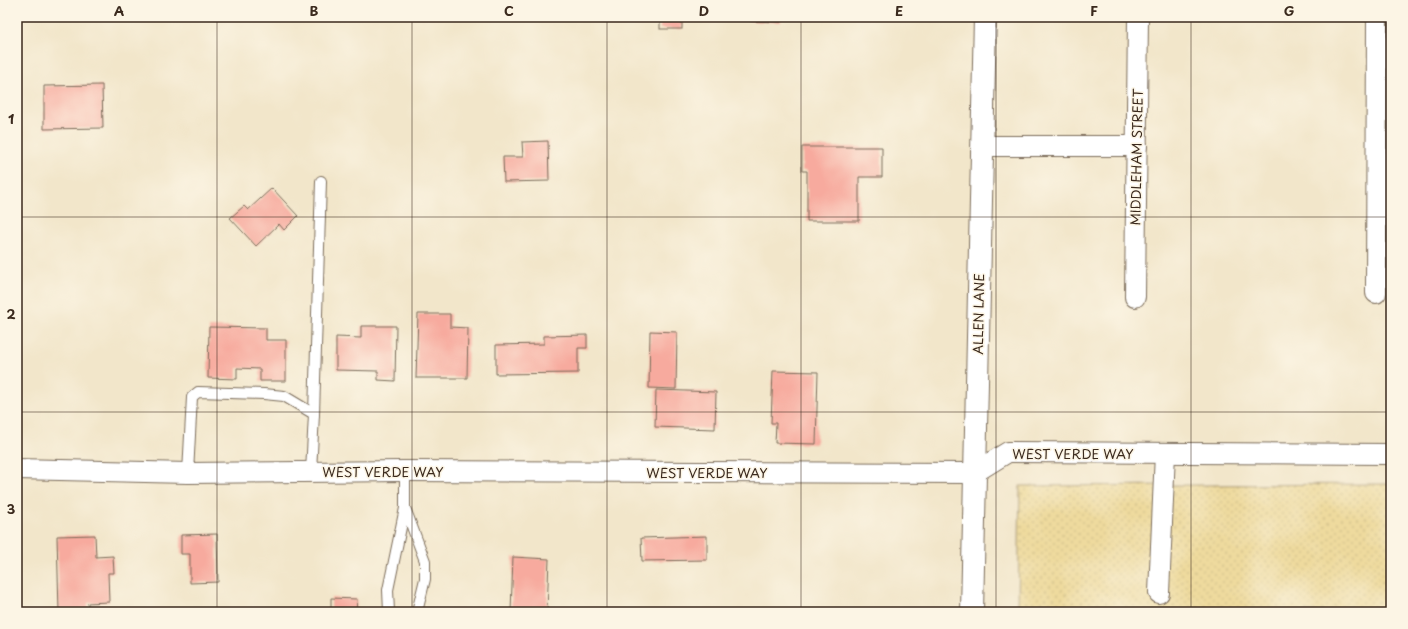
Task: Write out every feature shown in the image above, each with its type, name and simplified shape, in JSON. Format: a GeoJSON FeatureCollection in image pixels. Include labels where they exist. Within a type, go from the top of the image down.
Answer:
{"type":"FeatureCollection","features":[{"type":"Feature","properties":{"kind":"main road","name":"ALLEN LANE"},"geometry":{"type":"LineString","coordinates":[[972,612],[985,17]]}},
{"type":"Feature","properties":{"kind":"street","name":"MIDDLEHAM STREET"},"geometry":{"type":"LineString","coordinates":[[1135,297],[1138,17]]}},
{"type":"Feature","properties":{"kind":"street"},"geometry":{"type":"LineString","coordinates":[[1376,293],[1377,17]]}},
{"type":"Feature","properties":{"kind":"street"},"geometry":{"type":"LineString","coordinates":[[982,146],[1137,146]]}},
{"type":"Feature","properties":{"kind":"street","name":"WEST VERDE WAY"},"geometry":{"type":"LineString","coordinates":[[17,469],[188,473],[405,471],[974,473],[1008,452],[1391,454]]}},
{"type":"Feature","properties":{"kind":"street"},"geometry":{"type":"LineString","coordinates":[[1159,593],[1165,453]]}},
{"type":"Feature","properties":{"kind":"lane"},"geometry":{"type":"LineString","coordinates":[[311,472],[321,181]]}},
{"type":"Feature","properties":{"kind":"lane"},"geometry":{"type":"LineString","coordinates":[[188,473],[192,397],[198,392],[284,396],[314,414]]}},
{"type":"Feature","properties":{"kind":"lane"},"geometry":{"type":"LineString","coordinates":[[389,612],[388,590],[405,508],[405,471]]}},
{"type":"Feature","properties":{"kind":"lane"},"geometry":{"type":"LineString","coordinates":[[405,508],[426,561],[425,579],[417,612]]}},
{"type":"Feature","properties":{"kind":"sand"},"geometry":{"type":"Polygon","coordinates":[[[1391,484],[1391,612],[1018,612],[1020,486],[1391,484]]]}},
{"type":"Feature","properties":{"kind":"building"},"geometry":{"type":"Polygon","coordinates":[[[660,17],[682,17],[682,29],[660,29],[660,17]]]}},
{"type":"Feature","properties":{"kind":"building"},"geometry":{"type":"Polygon","coordinates":[[[750,17],[781,17],[781,22],[750,21],[750,17]]]}},
{"type":"Feature","properties":{"kind":"building"},"geometry":{"type":"Polygon","coordinates":[[[102,85],[103,128],[44,129],[44,86],[102,85]]]}},
{"type":"Feature","properties":{"kind":"building"},"geometry":{"type":"Polygon","coordinates":[[[548,141],[549,181],[504,182],[503,157],[523,157],[522,142],[548,141]]]}},
{"type":"Feature","properties":{"kind":"building"},"geometry":{"type":"Polygon","coordinates":[[[802,147],[882,147],[882,177],[859,177],[859,221],[807,221],[807,171],[802,171],[802,147]]]}},
{"type":"Feature","properties":{"kind":"building"},"geometry":{"type":"Polygon","coordinates":[[[272,188],[298,216],[284,230],[279,224],[256,246],[230,218],[244,206],[248,210],[272,188]]]}},
{"type":"Feature","properties":{"kind":"building"},"geometry":{"type":"Polygon","coordinates":[[[418,314],[450,314],[450,327],[468,328],[467,378],[416,378],[418,314]]]}},
{"type":"Feature","properties":{"kind":"building"},"geometry":{"type":"Polygon","coordinates":[[[361,326],[396,326],[395,381],[378,380],[378,371],[336,370],[336,337],[361,338],[361,326]]]}},
{"type":"Feature","properties":{"kind":"building"},"geometry":{"type":"Polygon","coordinates":[[[209,327],[266,328],[266,340],[286,340],[286,381],[260,381],[260,369],[237,368],[237,379],[208,378],[209,327]]]}},
{"type":"Feature","properties":{"kind":"building"},"geometry":{"type":"Polygon","coordinates":[[[650,331],[677,332],[676,389],[649,388],[650,331]]]}},
{"type":"Feature","properties":{"kind":"building"},"geometry":{"type":"Polygon","coordinates":[[[587,335],[587,348],[578,348],[578,373],[496,374],[496,345],[544,344],[544,336],[587,335]]]}},
{"type":"Feature","properties":{"kind":"building"},"geometry":{"type":"Polygon","coordinates":[[[773,371],[818,372],[816,444],[775,443],[776,423],[771,423],[773,371]]]}},
{"type":"Feature","properties":{"kind":"building"},"geometry":{"type":"Polygon","coordinates":[[[656,390],[716,392],[715,429],[655,427],[656,390]]]}},
{"type":"Feature","properties":{"kind":"building"},"geometry":{"type":"Polygon","coordinates":[[[217,534],[218,582],[190,583],[190,554],[181,554],[181,535],[217,534]]]}},
{"type":"Feature","properties":{"kind":"building"},"geometry":{"type":"Polygon","coordinates":[[[95,535],[96,557],[113,556],[114,573],[108,573],[109,602],[88,603],[88,612],[59,612],[57,536],[95,535]]]}},
{"type":"Feature","properties":{"kind":"building"},"geometry":{"type":"Polygon","coordinates":[[[707,536],[707,560],[642,561],[641,538],[707,536]]]}},
{"type":"Feature","properties":{"kind":"building"},"geometry":{"type":"Polygon","coordinates":[[[513,557],[549,559],[547,612],[511,612],[513,557]]]}},
{"type":"Feature","properties":{"kind":"building"},"geometry":{"type":"Polygon","coordinates":[[[331,598],[357,599],[356,612],[331,612],[331,598]]]}}]}
